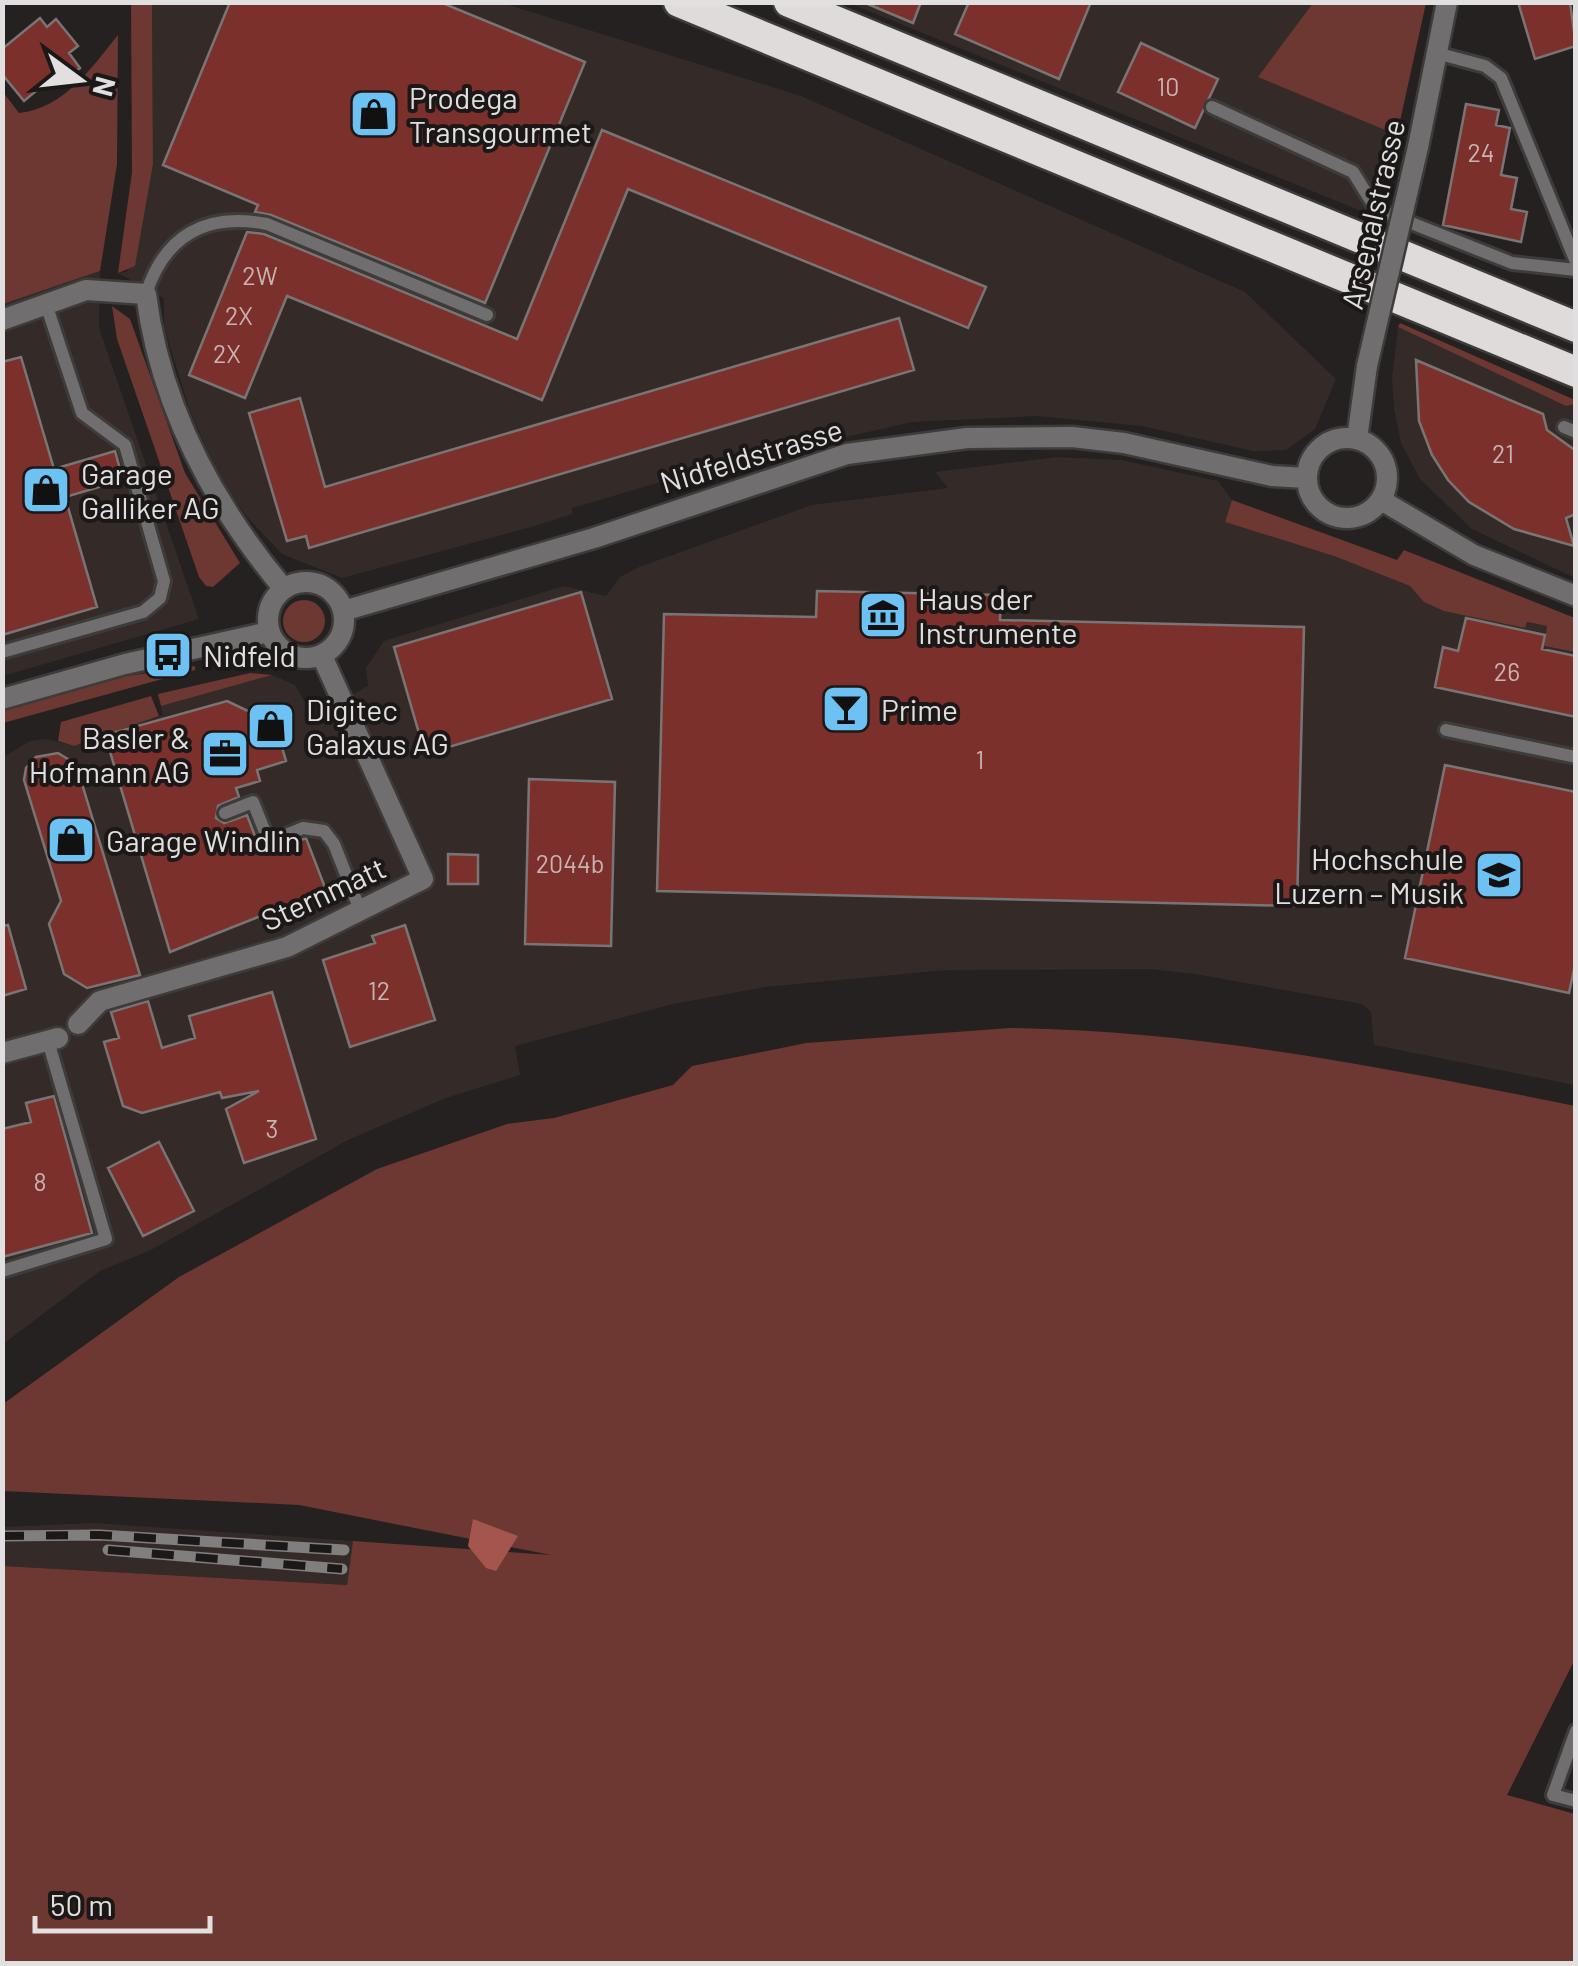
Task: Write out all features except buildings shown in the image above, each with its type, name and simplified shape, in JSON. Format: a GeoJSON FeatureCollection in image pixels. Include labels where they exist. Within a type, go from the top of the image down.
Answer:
{"type":"FeatureCollection","features":[{"type":"Feature","properties":{"kind":"highway"},"geometry":{"type":"LineString","coordinates":[[679,2],[1576,372]]}},
{"type":"Feature","properties":{"kind":"highway"},"geometry":{"type":"LineString","coordinates":[[788,2],[1575,327]]}},
{"type":"Feature","properties":{"kind":"street","name":"Arsenalstrasse"},"geometry":{"type":"LineString","coordinates":[[1356,439],[1367,366],[1440,54],[1447,2]]}},
{"type":"Feature","properties":{"kind":"street"},"geometry":{"type":"LineString","coordinates":[[2,320],[86,290],[146,294],[151,334],[200,469],[242,536],[284,589]]}},
{"type":"Feature","properties":{"kind":"street","name":"Nidfeldstrasse"},"geometry":{"type":"LineString","coordinates":[[343,611],[594,538],[847,454],[967,438],[1072,437],[1124,442],[1272,476],[1306,478]]}},
{"type":"Feature","properties":{"kind":"street"},"geometry":{"type":"LineString","coordinates":[[1344,438],[1356,439],[1382,458],[1387,479],[1381,500],[1363,515],[1330,515],[1313,500],[1306,478],[1308,466],[1322,446],[1344,438]]}},
{"type":"Feature","properties":{"kind":"street"},"geometry":{"type":"LineString","coordinates":[[1381,500],[1474,555],[1576,596]]}},
{"type":"Feature","properties":{"kind":"street"},"geometry":{"type":"LineString","coordinates":[[304,582],[324,586],[343,611],[343,632],[322,656],[290,656],[269,632],[269,608],[284,589],[304,582]]}},
{"type":"Feature","properties":{"kind":"street"},"geometry":{"type":"LineString","coordinates":[[2,699],[125,664],[269,632]]}},
{"type":"Feature","properties":{"kind":"street","name":"Sternmatt"},"geometry":{"type":"LineString","coordinates":[[78,1024],[100,1002],[287,947],[423,879],[322,656]]}},
{"type":"Feature","properties":{"kind":"street"},"geometry":{"type":"LineString","coordinates":[[2,1053],[53,1040]]}},
{"type":"Feature","properties":{"kind":"lane"},"geometry":{"type":"LineString","coordinates":[[1440,54],[1485,66],[1501,78],[1576,262]]}},
{"type":"Feature","properties":{"kind":"lane"},"geometry":{"type":"LineString","coordinates":[[1212,107],[1353,172],[1376,209],[1512,263],[1576,270]]}},
{"type":"Feature","properties":{"kind":"lane"},"geometry":{"type":"LineString","coordinates":[[146,294],[153,272],[176,241],[219,220],[246,220],[266,224],[487,315]]}},
{"type":"Feature","properties":{"kind":"lane"},"geometry":{"type":"LineString","coordinates":[[2,652],[143,612],[160,598],[164,581],[124,445],[82,413],[46,304]]}},
{"type":"Feature","properties":{"kind":"lane"},"geometry":{"type":"LineString","coordinates":[[1446,730],[1576,757]]}},
{"type":"Feature","properties":{"kind":"lane"},"geometry":{"type":"LineString","coordinates":[[225,813],[253,802],[269,842],[303,828],[324,831],[334,844],[360,910]]}},
{"type":"Feature","properties":{"kind":"lane"},"geometry":{"type":"LineString","coordinates":[[2,1272],[106,1238],[53,1040]]}},
{"type":"Feature","properties":{"kind":"lane"},"geometry":{"type":"LineString","coordinates":[[1576,1731],[1553,1795],[1576,1801]]}},
{"type":"Feature","properties":{"kind":"shaded area"},"geometry":{"type":"Polygon","coordinates":[[[131,3],[152,3],[153,164],[135,266],[118,273],[132,172],[131,3]]]}},
{"type":"Feature","properties":{"kind":"shaded area"},"geometry":{"type":"Polygon","coordinates":[[[152,3],[502,3],[801,96],[1245,292],[1336,379],[1315,429],[1286,450],[1253,451],[1142,426],[1037,416],[912,422],[705,469],[572,508],[572,514],[531,527],[342,578],[282,554],[247,517],[219,477],[190,411],[164,327],[164,298],[118,273],[127,272],[153,164],[152,3]]]}},
{"type":"Feature","properties":{"kind":"shaded area"},"geometry":{"type":"Polygon","coordinates":[[[849,3],[1313,3],[1259,77],[1397,135],[1376,217],[849,3]]]}},
{"type":"Feature","properties":{"kind":"shaded area"},"geometry":{"type":"Polygon","coordinates":[[[1313,3],[1426,3],[1397,135],[1258,77],[1313,3]]]}},
{"type":"Feature","properties":{"kind":"shaded area"},"geometry":{"type":"Polygon","coordinates":[[[118,35],[117,164],[100,271],[3,304],[3,92],[19,113],[50,103],[76,84],[118,35]]]}},
{"type":"Feature","properties":{"kind":"shaded area"},"geometry":{"type":"Polygon","coordinates":[[[100,271],[99,328],[199,619],[3,676],[2,304],[100,271]]]}},
{"type":"Feature","properties":{"kind":"shaded area"},"geometry":{"type":"Polygon","coordinates":[[[112,306],[130,319],[185,473],[240,563],[213,587],[206,586],[199,577],[117,339],[112,306]]]}},
{"type":"Feature","properties":{"kind":"shaded area"},"geometry":{"type":"Polygon","coordinates":[[[1400,323],[1575,400],[1575,404],[1566,406],[1398,327],[1400,323]]]}},
{"type":"Feature","properties":{"kind":"shaded area"},"geometry":{"type":"Polygon","coordinates":[[[1398,327],[1566,406],[1575,404],[1575,578],[1472,529],[1420,479],[1401,443],[1394,408],[1392,378],[1398,327]]]}},
{"type":"Feature","properties":{"kind":"shaded area"},"geometry":{"type":"Polygon","coordinates":[[[1057,457],[1121,460],[1218,481],[1232,500],[1225,522],[1334,556],[1410,586],[1424,601],[1525,628],[1526,622],[1548,626],[1544,646],[1575,652],[1575,1085],[1374,1045],[1371,1012],[1362,1004],[1195,974],[1150,969],[946,970],[765,987],[673,1004],[515,1046],[520,1075],[446,1098],[348,1140],[151,1250],[100,1271],[3,1344],[2,758],[30,741],[47,739],[74,746],[163,715],[161,706],[272,675],[295,685],[313,716],[368,686],[366,668],[384,641],[564,586],[606,596],[620,577],[639,567],[812,505],[948,488],[935,472],[1057,457]]]}},
{"type":"Feature","properties":{"kind":"shaded area"},"geometry":{"type":"Polygon","coordinates":[[[1232,500],[1397,560],[1404,550],[1575,618],[1575,652],[1544,646],[1547,626],[1527,622],[1525,628],[1444,611],[1424,602],[1410,586],[1334,556],[1225,522],[1232,500]]]}},
{"type":"Feature","properties":{"kind":"shaded area"},"geometry":{"type":"Polygon","coordinates":[[[304,600],[319,606],[325,621],[319,636],[304,642],[289,636],[283,621],[289,606],[304,600]]]}},
{"type":"Feature","properties":{"kind":"shaded area"},"geometry":{"type":"Polygon","coordinates":[[[195,666],[195,670],[3,723],[3,711],[120,677],[195,666]]]}},
{"type":"Feature","properties":{"kind":"shaded area"},"geometry":{"type":"Polygon","coordinates":[[[250,673],[272,675],[161,706],[158,694],[250,673]]]}},
{"type":"Feature","properties":{"kind":"shaded area"},"geometry":{"type":"Polygon","coordinates":[[[151,696],[159,716],[74,746],[58,741],[61,722],[151,696]]]}},
{"type":"Feature","properties":{"kind":"shaded area"},"geometry":{"type":"Polygon","coordinates":[[[1010,1028],[1224,1044],[1365,1065],[1575,1106],[1575,1659],[1507,1795],[1575,1814],[1575,1963],[3,1963],[3,1566],[347,1585],[353,1541],[551,1555],[299,1505],[3,1491],[3,1404],[179,1277],[377,1169],[507,1124],[554,1118],[673,1085],[692,1066],[806,1043],[1010,1028]]]}},
{"type":"Feature","properties":{"kind":"shaded area"},"geometry":{"type":"Polygon","coordinates":[[[473,1519],[518,1536],[496,1571],[486,1568],[468,1546],[473,1519]]]}},
{"type":"Feature","properties":{"kind":"shaded area"},"geometry":{"type":"Polygon","coordinates":[[[94,1523],[353,1541],[347,1585],[3,1566],[3,1527],[94,1523]]]}},
{"type":"Feature","properties":{"kind":"railway"},"geometry":{"type":"LineString","coordinates":[[2,1536],[100,1535],[344,1550]]}},
{"type":"Feature","properties":{"kind":"railway"},"geometry":{"type":"LineString","coordinates":[[108,1550],[342,1569]]}},
{"type":"Feature","properties":{"kind":"place","name":"Prodega Transgourmet"},"geometry":{"type":"Point","coordinates":[374,114]}},
{"type":"Feature","properties":{"kind":"place","name":"Garage Galliker AG"},"geometry":{"type":"Point","coordinates":[46,490]}},
{"type":"Feature","properties":{"kind":"place","name":"Haus der Instrumente"},"geometry":{"type":"Point","coordinates":[883,615]}},
{"type":"Feature","properties":{"kind":"place","name":"Nidfeld"},"geometry":{"type":"Point","coordinates":[168,655]}},
{"type":"Feature","properties":{"kind":"place","name":"Prime"},"geometry":{"type":"Point","coordinates":[846,709]}},
{"type":"Feature","properties":{"kind":"place","name":"Digitec Galaxus AG"},"geometry":{"type":"Point","coordinates":[271,726]}},
{"type":"Feature","properties":{"kind":"place","name":"Basler & Hofmann AG"},"geometry":{"type":"Point","coordinates":[225,754]}},
{"type":"Feature","properties":{"kind":"place","name":"Garage Windlin"},"geometry":{"type":"Point","coordinates":[71,840]}},
{"type":"Feature","properties":{"kind":"place","name":"Hochschule Luzern – Musik"},"geometry":{"type":"Point","coordinates":[1499,875]}}]}
